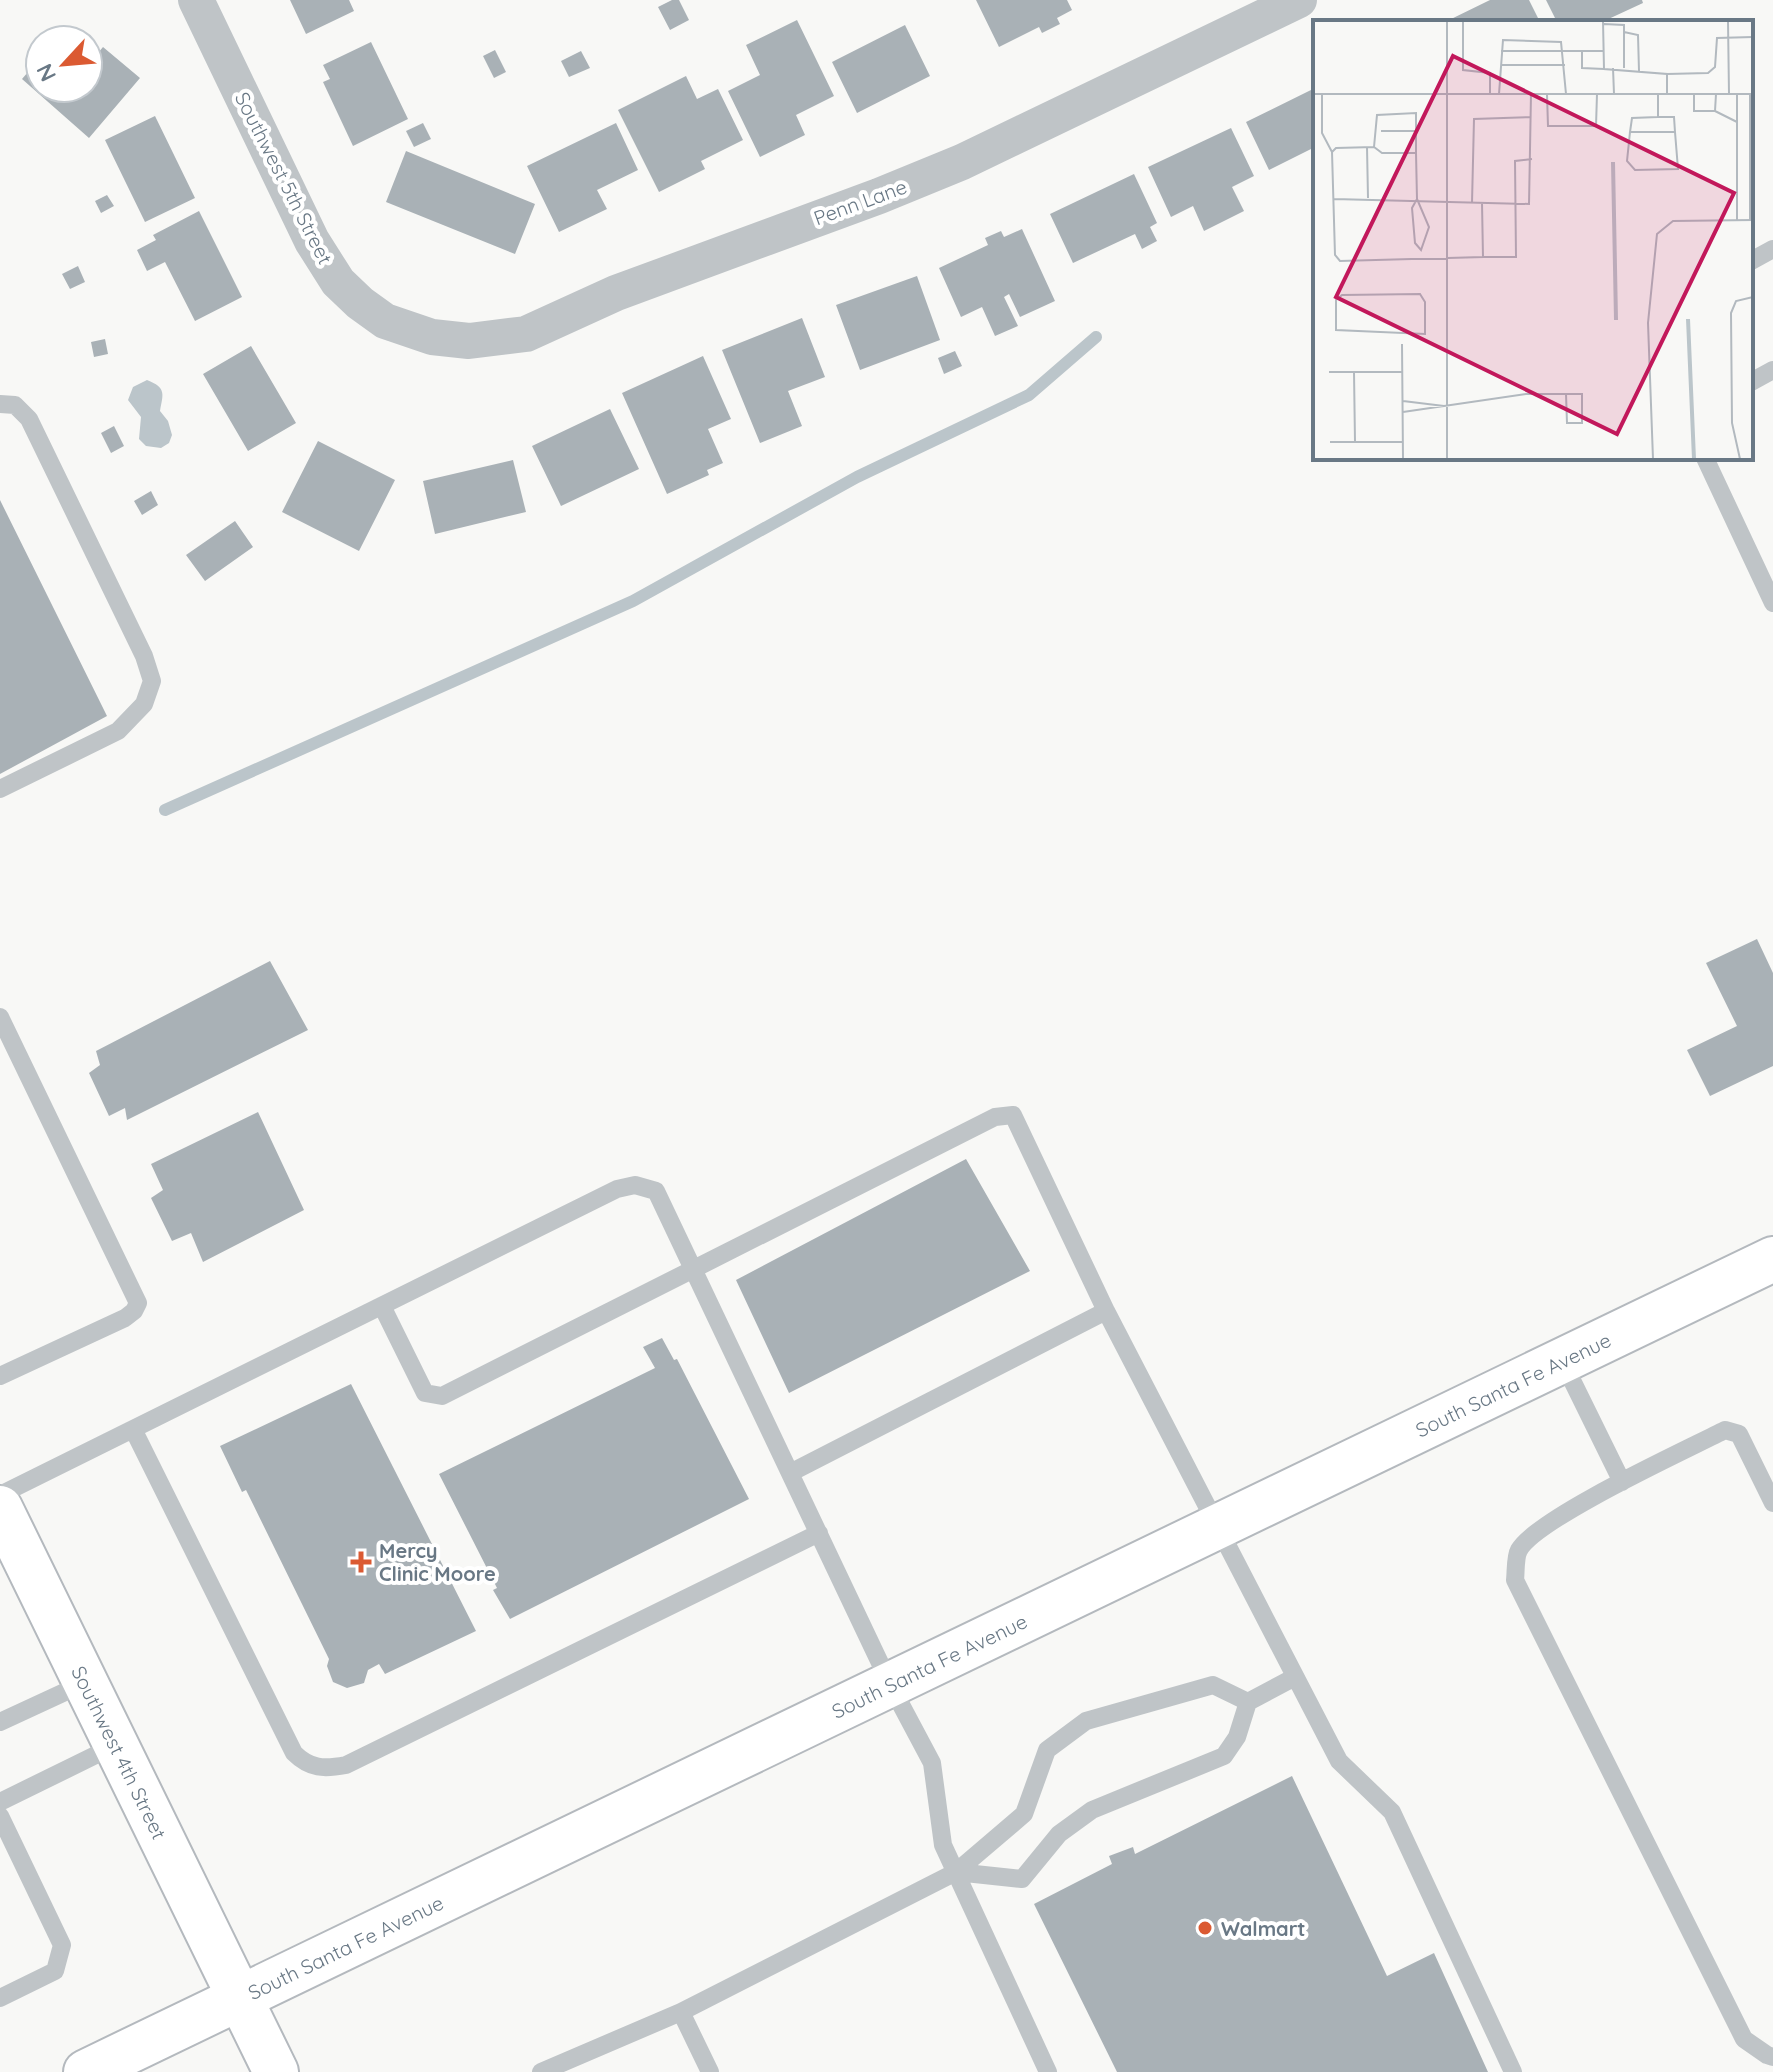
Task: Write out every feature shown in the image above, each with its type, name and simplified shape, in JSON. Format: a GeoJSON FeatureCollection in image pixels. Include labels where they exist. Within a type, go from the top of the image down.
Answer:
{"type":"FeatureCollection","features":[{"type":"Feature","properties":{"kind":"main road","name":"South Santa Fe Avenue"},"geometry":{"type":"LineString","coordinates":[[86,2072],[1773,1259]]}},
{"type":"Feature","properties":{"kind":"main road","name":"Southwest 4th Street"},"geometry":{"type":"LineString","coordinates":[[0,1508],[276,2072]]}},
{"type":"Feature","properties":{"kind":"street","name":"Southwest 5th Street"},"geometry":{"type":"LineString","coordinates":[[196,0],[312,241],[338,282],[385,321],[404,329]]}},
{"type":"Feature","properties":{"kind":"street","name":"Penn Lane"},"geometry":{"type":"LineString","coordinates":[[404,329],[432,337],[469,341],[526,334],[616,293],[879,196],[962,162],[1299,0]]}},
{"type":"Feature","properties":{"kind":"lane"},"geometry":{"type":"LineString","coordinates":[[1753,260],[1773,249]]}},
{"type":"Feature","properties":{"kind":"lane"},"geometry":{"type":"LineString","coordinates":[[1753,381],[1773,370]]}},
{"type":"Feature","properties":{"kind":"lane"},"geometry":{"type":"LineString","coordinates":[[0,404],[15,405],[29,419],[144,656],[152,681],[144,704],[118,731],[0,789]]}},
{"type":"Feature","properties":{"kind":"lane"},"geometry":{"type":"LineString","coordinates":[[1706,460],[1773,603]]}},
{"type":"Feature","properties":{"kind":"lane"},"geometry":{"type":"LineString","coordinates":[[0,1017],[138,1303],[125,1318],[0,1376]]}},
{"type":"Feature","properties":{"kind":"lane"},"geometry":{"type":"LineString","coordinates":[[382,1306],[425,1393],[442,1396],[995,1117],[1013,1115],[1106,1311],[1339,1761],[1392,1812],[1513,2072]]}},
{"type":"Feature","properties":{"kind":"lane"},"geometry":{"type":"LineString","coordinates":[[0,1495],[617,1189],[635,1185],[656,1191],[890,1684],[932,1763],[943,1845],[1048,2072]]}},
{"type":"Feature","properties":{"kind":"lane"},"geometry":{"type":"LineString","coordinates":[[790,1473],[1106,1311]]}},
{"type":"Feature","properties":{"kind":"lane"},"geometry":{"type":"LineString","coordinates":[[1562,1360],[1622,1482]]}},
{"type":"Feature","properties":{"kind":"lane"},"geometry":{"type":"LineString","coordinates":[[133,1429],[294,1753],[313,1767],[346,1765],[819,1533]]}},
{"type":"Feature","properties":{"kind":"lane"},"geometry":{"type":"LineString","coordinates":[[1773,1503],[1739,1434],[1725,1430],[1622,1482],[1544,1527],[1519,1550],[1515,1580],[1744,2039],[1773,2057]]}},
{"type":"Feature","properties":{"kind":"lane"},"geometry":{"type":"LineString","coordinates":[[956,1872],[1022,1879],[1059,1834],[1092,1810],[1224,1756],[1237,1737],[1248,1702],[1295,1677]]}},
{"type":"Feature","properties":{"kind":"lane"},"geometry":{"type":"LineString","coordinates":[[547,2071],[681,2012],[956,1872],[1024,1814],[1047,1750],[1086,1721],[1213,1685],[1248,1702]]}},
{"type":"Feature","properties":{"kind":"lane"},"geometry":{"type":"LineString","coordinates":[[0,1722],[67,1691],[89,1690]]}},
{"type":"Feature","properties":{"kind":"lane"},"geometry":{"type":"LineString","coordinates":[[0,1802],[116,1745]]}},
{"type":"Feature","properties":{"kind":"lane"},"geometry":{"type":"LineString","coordinates":[[0,1816],[62,1945],[55,1971],[0,1998]]}},
{"type":"Feature","properties":{"kind":"lane"},"geometry":{"type":"LineString","coordinates":[[681,2012],[710,2072]]}},
{"type":"Feature","properties":{"kind":"shaded area"},"geometry":{"type":"Polygon","coordinates":[[[147,380],[161,389],[160,411],[168,421],[172,435],[169,443],[161,448],[146,446],[139,439],[141,417],[128,400],[133,387],[147,380]]]}},
{"type":"Feature","properties":{"kind":"building"},"geometry":{"type":"Polygon","coordinates":[[[290,0],[349,0],[354,11],[306,34],[290,0]]]}},
{"type":"Feature","properties":{"kind":"building"},"geometry":{"type":"Polygon","coordinates":[[[679,0],[689,20],[670,30],[658,7],[679,0]]]}},
{"type":"Feature","properties":{"kind":"building"},"geometry":{"type":"Polygon","coordinates":[[[976,0],[1067,0],[1072,10],[1057,18],[1060,24],[1042,33],[1039,27],[999,47],[976,0]]]}},
{"type":"Feature","properties":{"kind":"building"},"geometry":{"type":"Polygon","coordinates":[[[1490,0],[1529,0],[1539,20],[1449,20],[1490,0]]]}},
{"type":"Feature","properties":{"kind":"building"},"geometry":{"type":"Polygon","coordinates":[[[1546,0],[1642,0],[1643,3],[1606,20],[1556,20],[1546,0]]]}},
{"type":"Feature","properties":{"kind":"building"},"geometry":{"type":"Polygon","coordinates":[[[797,20],[834,96],[796,115],[805,135],[760,157],[728,91],[760,75],[746,45],[797,20]]]}},
{"type":"Feature","properties":{"kind":"building"},"geometry":{"type":"Polygon","coordinates":[[[905,25],[930,76],[857,113],[832,62],[905,25]]]}},
{"type":"Feature","properties":{"kind":"building"},"geometry":{"type":"Polygon","coordinates":[[[371,42],[408,119],[353,146],[323,82],[330,79],[323,65],[371,42]]]}},
{"type":"Feature","properties":{"kind":"building"},"geometry":{"type":"Polygon","coordinates":[[[104,48],[140,78],[89,138],[50,104],[104,104],[104,48]]]}},
{"type":"Feature","properties":{"kind":"building"},"geometry":{"type":"Polygon","coordinates":[[[495,50],[506,72],[494,78],[483,56],[495,50]]]}},
{"type":"Feature","properties":{"kind":"building"},"geometry":{"type":"Polygon","coordinates":[[[581,51],[590,68],[569,77],[561,61],[581,51]]]}},
{"type":"Feature","properties":{"kind":"building"},"geometry":{"type":"Polygon","coordinates":[[[686,76],[697,99],[718,89],[743,140],[701,161],[705,169],[659,192],[618,110],[686,76]]]}},
{"type":"Feature","properties":{"kind":"building"},"geometry":{"type":"Polygon","coordinates":[[[1313,89],[1313,148],[1269,170],[1246,122],[1313,89]]]}},
{"type":"Feature","properties":{"kind":"building"},"geometry":{"type":"Polygon","coordinates":[[[155,116],[195,198],[145,222],[105,140],[155,116]]]}},
{"type":"Feature","properties":{"kind":"building"},"geometry":{"type":"Polygon","coordinates":[[[423,123],[431,139],[414,147],[406,131],[423,123]]]}},
{"type":"Feature","properties":{"kind":"building"},"geometry":{"type":"Polygon","coordinates":[[[616,123],[638,170],[597,190],[607,209],[559,232],[527,166],[616,123]]]}},
{"type":"Feature","properties":{"kind":"building"},"geometry":{"type":"Polygon","coordinates":[[[1231,128],[1254,176],[1232,187],[1244,211],[1204,231],[1193,206],[1171,217],[1148,167],[1231,128]]]}},
{"type":"Feature","properties":{"kind":"building"},"geometry":{"type":"Polygon","coordinates":[[[406,151],[535,204],[515,254],[386,202],[406,151]]]}},
{"type":"Feature","properties":{"kind":"building"},"geometry":{"type":"Polygon","coordinates":[[[1134,174],[1157,223],[1150,227],[1157,241],[1142,249],[1135,234],[1073,263],[1050,214],[1134,174]]]}},
{"type":"Feature","properties":{"kind":"building"},"geometry":{"type":"Polygon","coordinates":[[[107,195],[114,206],[101,213],[95,201],[107,195]]]}},
{"type":"Feature","properties":{"kind":"building"},"geometry":{"type":"Polygon","coordinates":[[[199,211],[242,297],[195,321],[165,262],[147,271],[137,250],[156,240],[153,235],[199,211]]]}},
{"type":"Feature","properties":{"kind":"building"},"geometry":{"type":"Polygon","coordinates":[[[1022,229],[1055,301],[1020,317],[1009,294],[1004,297],[1018,326],[995,336],[982,307],[961,317],[939,268],[988,245],[985,238],[1001,231],[1004,237],[1022,229]]]}},
{"type":"Feature","properties":{"kind":"building"},"geometry":{"type":"Polygon","coordinates":[[[78,266],[85,282],[70,289],[62,274],[78,266]]]}},
{"type":"Feature","properties":{"kind":"building"},"geometry":{"type":"Polygon","coordinates":[[[917,276],[940,340],[860,370],[836,305],[917,276]]]}},
{"type":"Feature","properties":{"kind":"building"},"geometry":{"type":"Polygon","coordinates":[[[802,318],[825,377],[788,391],[802,426],[760,443],[722,350],[802,318]]]}},
{"type":"Feature","properties":{"kind":"building"},"geometry":{"type":"Polygon","coordinates":[[[105,339],[108,354],[94,357],[91,342],[105,339]]]}},
{"type":"Feature","properties":{"kind":"building"},"geometry":{"type":"Polygon","coordinates":[[[251,346],[296,423],[248,451],[203,374],[251,346]]]}},
{"type":"Feature","properties":{"kind":"building"},"geometry":{"type":"Polygon","coordinates":[[[955,351],[962,366],[944,374],[938,358],[955,351]]]}},
{"type":"Feature","properties":{"kind":"building"},"geometry":{"type":"Polygon","coordinates":[[[703,356],[731,419],[708,429],[723,463],[707,470],[709,475],[667,494],[622,393],[703,356]]]}},
{"type":"Feature","properties":{"kind":"building"},"geometry":{"type":"Polygon","coordinates":[[[610,409],[639,469],[561,506],[532,446],[610,409]]]}},
{"type":"Feature","properties":{"kind":"building"},"geometry":{"type":"Polygon","coordinates":[[[114,426],[124,446],[111,453],[101,433],[114,426]]]}},
{"type":"Feature","properties":{"kind":"building"},"geometry":{"type":"Polygon","coordinates":[[[318,441],[395,480],[359,551],[282,512],[318,441]]]}},
{"type":"Feature","properties":{"kind":"building"},"geometry":{"type":"Polygon","coordinates":[[[513,460],[526,512],[435,534],[423,481],[513,460]]]}},
{"type":"Feature","properties":{"kind":"building"},"geometry":{"type":"Polygon","coordinates":[[[151,491],[158,505],[142,515],[134,501],[151,491]]]}},
{"type":"Feature","properties":{"kind":"building"},"geometry":{"type":"Polygon","coordinates":[[[0,500],[107,716],[0,774],[0,500]]]}},
{"type":"Feature","properties":{"kind":"building"},"geometry":{"type":"Polygon","coordinates":[[[235,521],[253,547],[205,581],[186,555],[235,521]]]}},
{"type":"Feature","properties":{"kind":"building"},"geometry":{"type":"Polygon","coordinates":[[[1757,939],[1773,973],[1773,1066],[1710,1096],[1687,1050],[1737,1026],[1706,963],[1757,939]]]}},
{"type":"Feature","properties":{"kind":"building"},"geometry":{"type":"Polygon","coordinates":[[[270,961],[308,1030],[127,1120],[125,1108],[109,1116],[89,1073],[100,1065],[96,1051],[270,961]]]}},
{"type":"Feature","properties":{"kind":"building"},"geometry":{"type":"Polygon","coordinates":[[[258,1112],[304,1210],[203,1262],[191,1233],[172,1241],[151,1198],[163,1190],[151,1164],[258,1112]]]}},
{"type":"Feature","properties":{"kind":"building"},"geometry":{"type":"Polygon","coordinates":[[[966,1159],[1030,1271],[789,1393],[736,1280],[966,1159]]]}},
{"type":"Feature","properties":{"kind":"building"},"geometry":{"type":"Polygon","coordinates":[[[662,1338],[674,1360],[677,1359],[749,1499],[510,1619],[493,1590],[497,1588],[439,1474],[655,1368],[643,1347],[662,1338]]]}},
{"type":"Feature","properties":{"kind":"building","name":"Mercy Clinic Moore"},"geometry":{"type":"Polygon","coordinates":[[[351,1384],[476,1631],[385,1674],[379,1664],[368,1670],[364,1683],[347,1688],[333,1682],[327,1666],[329,1659],[246,1490],[242,1492],[220,1446],[351,1384]]]}},
{"type":"Feature","properties":{"kind":"building","name":"Walmart"},"geometry":{"type":"Polygon","coordinates":[[[1292,1776],[1387,1976],[1434,1953],[1488,2072],[1117,2072],[1034,1904],[1112,1864],[1109,1856],[1133,1847],[1135,1854],[1292,1776]]]}},
{"type":"Feature","properties":{"kind":"waterway"},"geometry":{"type":"LineString","coordinates":[[165,810],[633,601],[857,477],[1029,395],[1096,337]]}},
{"type":"Feature","properties":{"kind":"place","name":"Mercy Clinic Moore"},"geometry":{"type":"Point","coordinates":[361,1562]}},
{"type":"Feature","properties":{"kind":"place","name":"Walmart"},"geometry":{"type":"Point","coordinates":[1205,1928]}}]}
